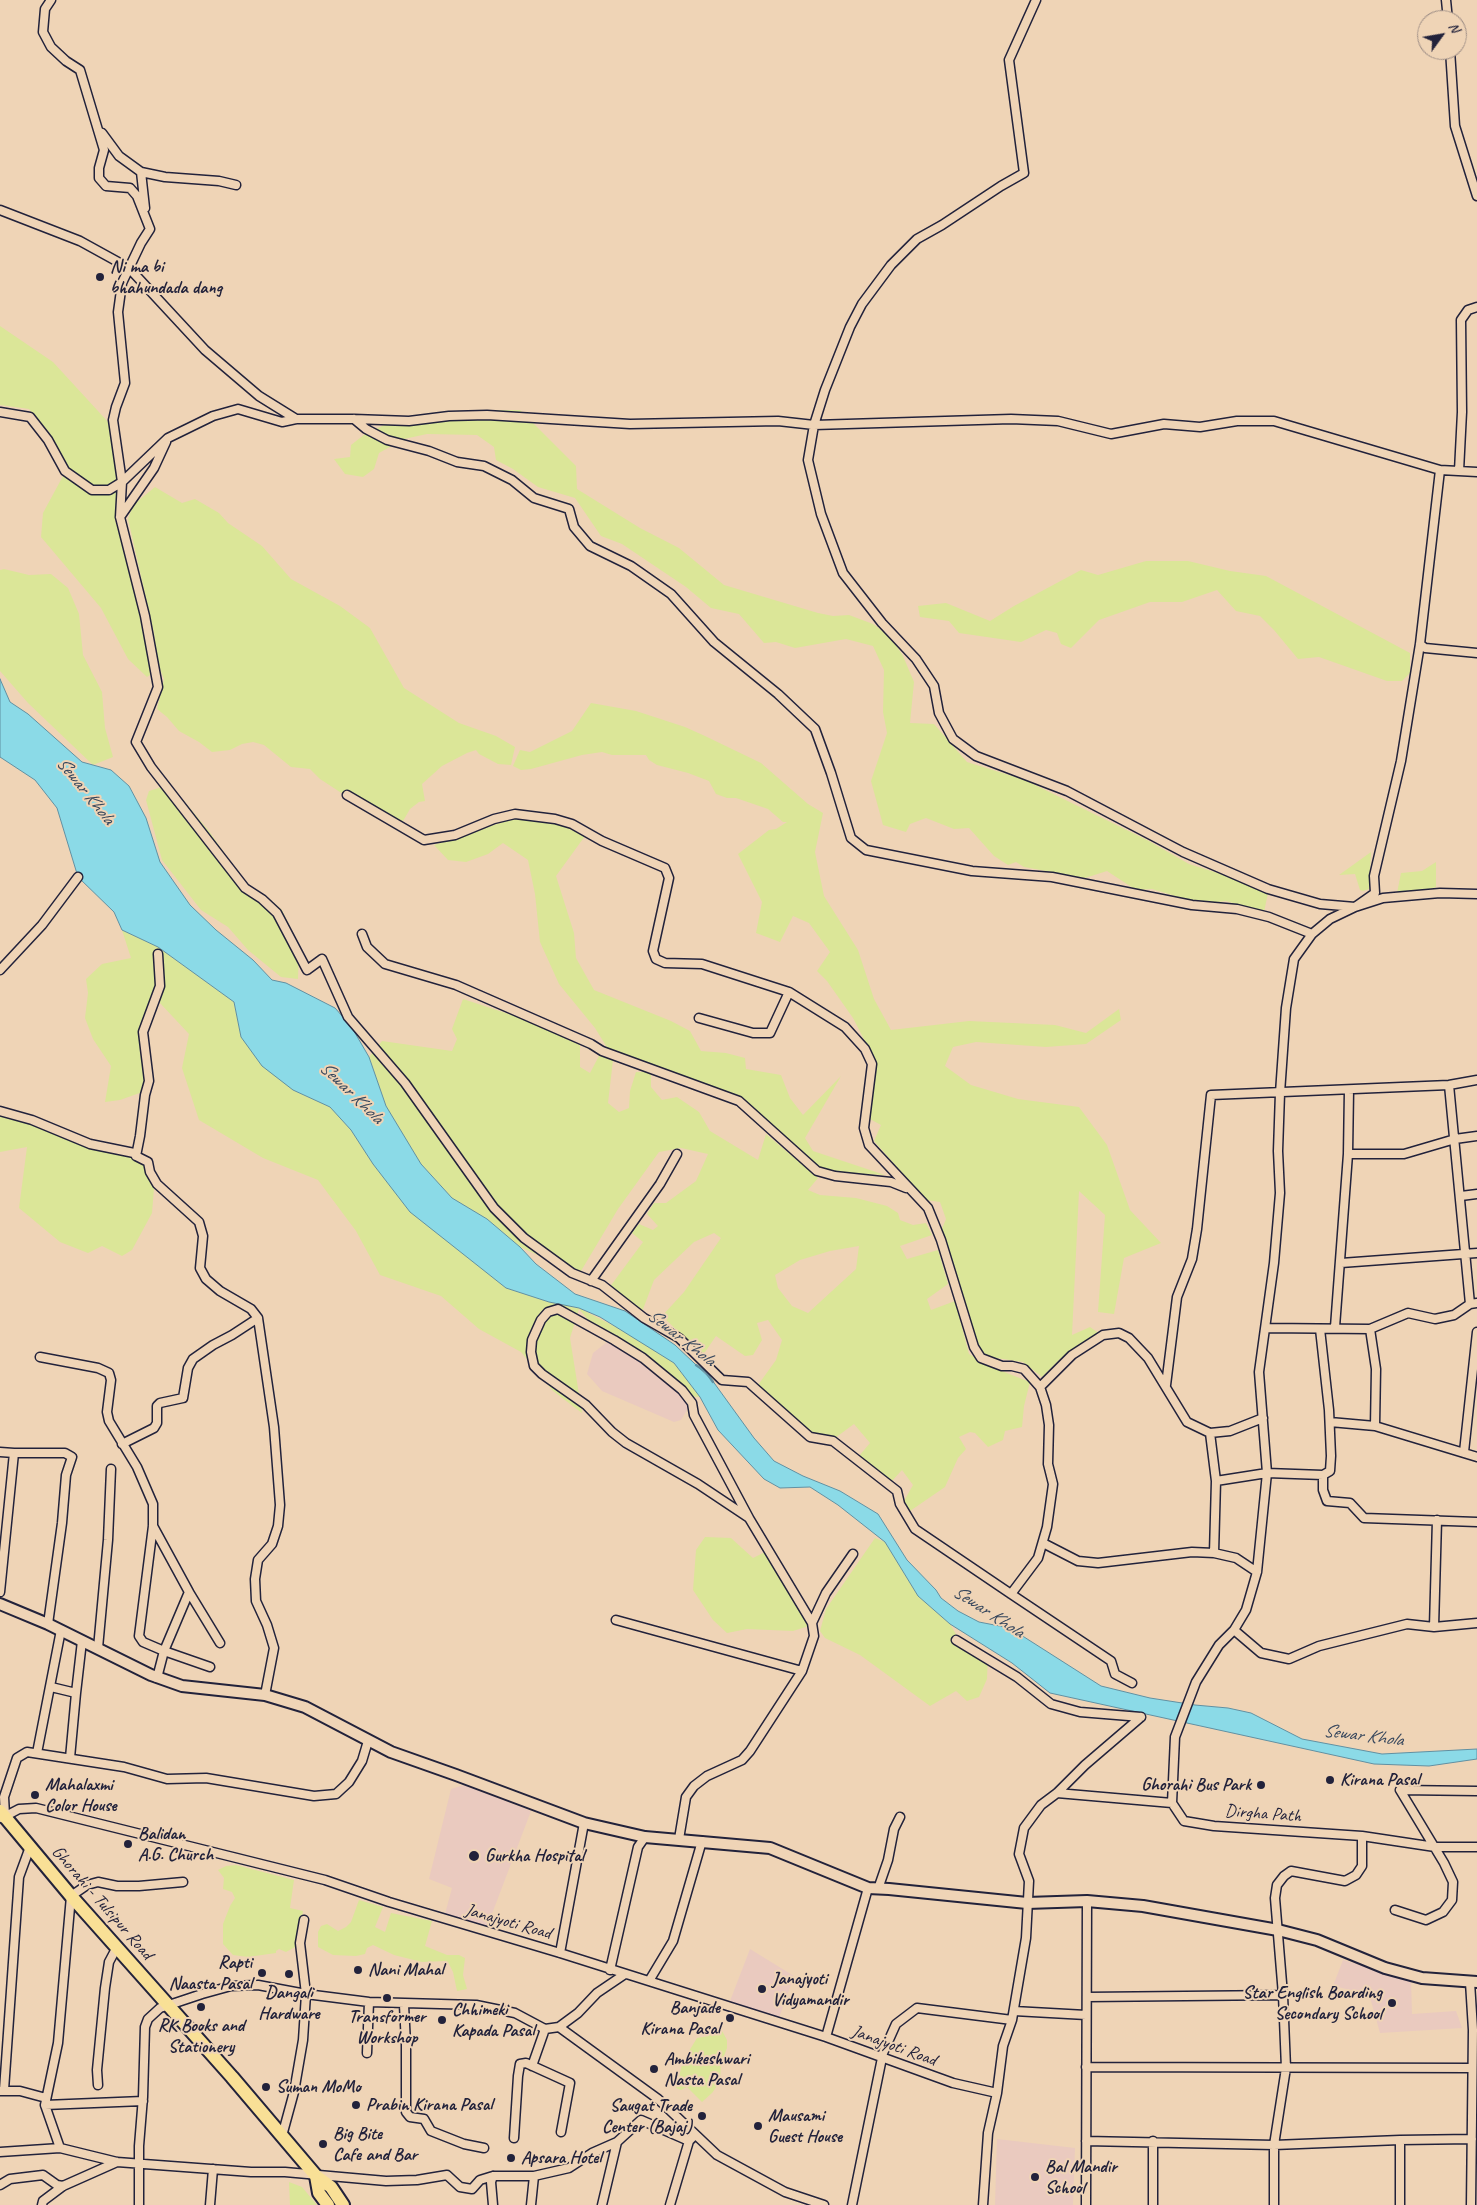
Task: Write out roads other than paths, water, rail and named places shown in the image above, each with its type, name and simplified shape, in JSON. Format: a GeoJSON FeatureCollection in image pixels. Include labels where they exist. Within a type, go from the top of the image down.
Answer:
{"type":"FeatureCollection","features":[{"type":"Feature","properties":{"kind":"main road","name":"Ghorahi - Tulsipur Road"},"geometry":{"type":"LineString","coordinates":[[2,1816],[316,2176],[331,2187],[344,2205]]}},
{"type":"Feature","properties":{"kind":"main road","name":"Ghorahi - Tulsipur Road"},"geometry":{"type":"LineString","coordinates":[[316,2176],[319,2193],[328,2205]]}},
{"type":"Feature","properties":{"kind":"street"},"geometry":{"type":"LineString","coordinates":[[50,0],[45,9],[43,32],[51,48],[66,62],[80,70],[104,150],[99,168],[99,178],[106,186],[130,188],[137,196],[150,229],[141,243],[122,284],[118,312],[126,383],[113,420],[122,482],[120,517],[145,616],[158,687],[136,742],[151,767],[245,888],[262,899],[277,914],[306,970],[322,959],[348,1017],[405,1083],[494,1208],[524,1238],[572,1273],[602,1285],[644,1318],[679,1338],[722,1380],[748,1382],[810,1437],[833,1441],[897,1491],[900,1504],[915,1529],[1111,1662],[1115,1674],[1132,1683]]}},
{"type":"Feature","properties":{"kind":"street"},"geometry":{"type":"LineString","coordinates":[[1036,0],[1009,60],[1024,173],[1000,186],[942,225],[917,239],[891,264],[862,304],[850,327],[825,390],[814,425],[808,460],[821,514],[844,573],[882,623],[916,659],[934,686],[938,713],[953,740],[976,756],[1067,791],[1182,852],[1268,889],[1320,904],[1355,907],[1383,898],[1440,893],[1477,894]]}},
{"type":"Feature","properties":{"kind":"street"},"geometry":{"type":"LineString","coordinates":[[1451,60],[1455,126],[1477,196]]}},
{"type":"Feature","properties":{"kind":"street"},"geometry":{"type":"LineString","coordinates":[[99,130],[119,156],[141,172],[165,177],[236,185]]}},
{"type":"Feature","properties":{"kind":"street"},"geometry":{"type":"LineString","coordinates":[[141,172],[146,218]]}},
{"type":"Feature","properties":{"kind":"street"},"geometry":{"type":"LineString","coordinates":[[0,210],[80,240],[129,268],[205,350],[259,396],[296,420]]}},
{"type":"Feature","properties":{"kind":"street"},"geometry":{"type":"LineString","coordinates":[[1458,471],[1462,412],[1461,320],[1468,310],[1477,307]]}},
{"type":"Feature","properties":{"kind":"street"},"geometry":{"type":"LineString","coordinates":[[0,412],[30,417],[48,440],[65,471],[92,490],[108,490],[122,482],[168,438],[213,416],[238,409],[282,422],[354,419],[409,421],[449,416],[487,416],[630,424],[778,421],[814,425],[1011,419],[1058,421],[1111,434],[1164,424],[1200,427],[1237,421],[1274,421],[1440,470],[1477,472]]}},
{"type":"Feature","properties":{"kind":"street"},"geometry":{"type":"LineString","coordinates":[[354,419],[366,429],[400,445],[429,451],[457,462],[484,466],[512,480],[534,498],[569,509],[574,527],[590,546],[631,566],[672,594],[714,642],[778,694],[815,729],[851,838],[866,850],[972,871],[1052,877],[1192,905],[1237,910],[1278,920],[1312,934]]}},
{"type":"Feature","properties":{"kind":"street"},"geometry":{"type":"LineString","coordinates":[[120,517],[154,468],[168,438]]}},
{"type":"Feature","properties":{"kind":"street"},"geometry":{"type":"LineString","coordinates":[[1057,1793],[1172,1803],[1175,1737],[1196,1682],[1219,1645],[1234,1630],[1246,1610],[1256,1572],[1267,1473],[1260,1372],[1274,1263],[1280,1193],[1278,1151],[1280,1093],[1286,1008],[1294,960],[1312,934],[1330,920],[1355,907],[1375,893],[1374,876],[1401,761],[1420,644],[1440,470]]}},
{"type":"Feature","properties":{"kind":"street"},"geometry":{"type":"LineString","coordinates":[[1420,644],[1425,648],[1477,652]]}},
{"type":"Feature","properties":{"kind":"street"},"geometry":{"type":"LineString","coordinates":[[347,795],[424,840],[455,836],[494,819],[515,814],[555,819],[572,824],[602,841],[665,868],[669,878],[653,951],[656,959],[664,963],[702,964],[789,992],[845,1027],[865,1049],[872,1064],[864,1128],[869,1145],[928,1208],[941,1240],[977,1353],[981,1358],[1002,1366],[1024,1369],[1040,1387],[1046,1405],[1049,1425],[1048,1464],[1053,1484],[1043,1543],[1038,1558],[1012,1594]]}},
{"type":"Feature","properties":{"kind":"street"},"geometry":{"type":"LineString","coordinates":[[0,970],[42,925],[78,878]]}},
{"type":"Feature","properties":{"kind":"street"},"geometry":{"type":"LineString","coordinates":[[362,934],[367,948],[385,964],[456,985],[591,1044],[602,1051],[739,1101],[816,1171],[835,1176],[891,1182],[909,1189]]}},
{"type":"Feature","properties":{"kind":"street"},"geometry":{"type":"LineString","coordinates":[[136,1156],[144,1095],[149,1080],[143,1032],[160,986],[158,954]]}},
{"type":"Feature","properties":{"kind":"street"},"geometry":{"type":"LineString","coordinates":[[699,1018],[753,1032],[770,1033],[789,992]]}},
{"type":"Feature","properties":{"kind":"street"},"geometry":{"type":"LineString","coordinates":[[1166,1385],[1178,1297],[1192,1259],[1197,1229],[1211,1095],[1449,1085],[1477,1080]]}},
{"type":"Feature","properties":{"kind":"street"},"geometry":{"type":"LineString","coordinates":[[1266,1328],[1302,1327],[1320,1329],[1335,1327],[1370,1329],[1408,1313],[1435,1319],[1454,1315],[1474,1304],[1449,1085]]}},
{"type":"Feature","properties":{"kind":"street"},"geometry":{"type":"LineString","coordinates":[[1335,1327],[1348,1154],[1349,1090]]}},
{"type":"Feature","properties":{"kind":"street"},"geometry":{"type":"LineString","coordinates":[[1,1115],[32,1120],[90,1144],[134,1153],[148,1162],[150,1172],[157,1184],[200,1222],[203,1236],[200,1268],[206,1279],[220,1291],[251,1308],[258,1318],[274,1427],[280,1505],[278,1526],[272,1544],[258,1560],[255,1579],[256,1601],[267,1625],[274,1648],[265,1695]]}},
{"type":"Feature","properties":{"kind":"street"},"geometry":{"type":"LineString","coordinates":[[1348,1154],[1404,1154],[1455,1139],[1477,1136]]}},
{"type":"Feature","properties":{"kind":"street"},"geometry":{"type":"LineString","coordinates":[[591,1281],[660,1184],[677,1154]]}},
{"type":"Feature","properties":{"kind":"street"},"geometry":{"type":"LineString","coordinates":[[1461,1196],[1477,1194]]}},
{"type":"Feature","properties":{"kind":"street"},"geometry":{"type":"LineString","coordinates":[[1341,1263],[1477,1253]]}},
{"type":"Feature","properties":{"kind":"street"},"geometry":{"type":"LineString","coordinates":[[679,1839],[686,1797],[694,1786],[707,1776],[742,1760],[750,1751],[802,1671],[814,1636],[812,1624],[749,1518],[694,1415],[692,1403],[682,1390],[643,1358],[614,1340],[558,1309],[548,1312],[541,1320],[532,1340],[531,1352],[534,1366],[542,1374],[586,1405],[612,1432],[626,1443],[698,1484],[749,1518]]}},
{"type":"Feature","properties":{"kind":"street"},"geometry":{"type":"LineString","coordinates":[[122,1444],[154,1428],[157,1423],[157,1406],[160,1403],[183,1398],[188,1368],[193,1359],[212,1345],[258,1318]]}},
{"type":"Feature","properties":{"kind":"street"},"geometry":{"type":"LineString","coordinates":[[1216,1481],[1267,1473],[1324,1475],[1330,1471],[1330,1422],[1326,1369],[1320,1329]]}},
{"type":"Feature","properties":{"kind":"street"},"geometry":{"type":"LineString","coordinates":[[1370,1329],[1376,1369],[1376,1426]]}},
{"type":"Feature","properties":{"kind":"street"},"geometry":{"type":"LineString","coordinates":[[1040,1387],[1072,1355],[1103,1334],[1110,1332],[1119,1333],[1129,1338],[1148,1358],[1187,1422],[1210,1433],[1230,1431],[1263,1418]]}},
{"type":"Feature","properties":{"kind":"street"},"geometry":{"type":"LineString","coordinates":[[1464,1452],[1477,1332]]}},
{"type":"Feature","properties":{"kind":"street"},"geometry":{"type":"LineString","coordinates":[[40,1357],[98,1368],[109,1373],[112,1380],[107,1412],[122,1444],[137,1467],[153,1504],[153,1526],[139,1636],[143,1642],[210,1667]]}},
{"type":"Feature","properties":{"kind":"street"},"geometry":{"type":"LineString","coordinates":[[1330,1422],[1376,1426],[1403,1433],[1434,1446],[1464,1452],[1477,1457]]}},
{"type":"Feature","properties":{"kind":"street"},"geometry":{"type":"LineString","coordinates":[[1210,1433],[1216,1481],[1214,1553]]}},
{"type":"Feature","properties":{"kind":"street"},"geometry":{"type":"LineString","coordinates":[[0,1452],[65,1454],[72,1457],[66,1475],[62,1523],[48,1624]]}},
{"type":"Feature","properties":{"kind":"street"},"geometry":{"type":"LineString","coordinates":[[0,1592],[3,1534],[14,1453]]}},
{"type":"Feature","properties":{"kind":"street"},"geometry":{"type":"LineString","coordinates":[[98,1648],[108,1540],[111,1469]]}},
{"type":"Feature","properties":{"kind":"street"},"geometry":{"type":"LineString","coordinates":[[1324,1475],[1323,1490],[1327,1501],[1350,1502],[1364,1518],[1477,1522]]}},
{"type":"Feature","properties":{"kind":"street"},"geometry":{"type":"LineString","coordinates":[[1434,1627],[1437,1520]]}},
{"type":"Feature","properties":{"kind":"street"},"geometry":{"type":"LineString","coordinates":[[153,1526],[189,1592],[220,1643]]}},
{"type":"Feature","properties":{"kind":"street"},"geometry":{"type":"LineString","coordinates":[[1043,1543],[1078,1560],[1098,1563],[1192,1552],[1214,1553],[1236,1558],[1256,1572]]}},
{"type":"Feature","properties":{"kind":"street"},"geometry":{"type":"LineString","coordinates":[[812,1624],[826,1593],[853,1554]]}},
{"type":"Feature","properties":{"kind":"street"},"geometry":{"type":"LineString","coordinates":[[157,1678],[164,1651],[189,1592]]}},
{"type":"Feature","properties":{"kind":"street"},"geometry":{"type":"LineString","coordinates":[[0,1604],[61,1630],[157,1678],[182,1686],[265,1695],[304,1707],[391,1752],[456,1774],[584,1823],[645,1837],[770,1848],[873,1888],[1027,1903],[1087,1901],[1143,1906],[1278,1930],[1317,1940],[1394,1970],[1422,1978],[1474,1982],[1475,2030],[1472,2068],[1474,2187],[1472,2205]]}},
{"type":"Feature","properties":{"kind":"street"},"geometry":{"type":"LineString","coordinates":[[616,1620],[802,1671]]}},
{"type":"Feature","properties":{"kind":"street"},"geometry":{"type":"LineString","coordinates":[[1234,1630],[1261,1653],[1289,1660],[1319,1646],[1407,1624],[1434,1627],[1477,1623]]}},
{"type":"Feature","properties":{"kind":"street"},"geometry":{"type":"LineString","coordinates":[[37,1753],[61,1630]]}},
{"type":"Feature","properties":{"kind":"street"},"geometry":{"type":"LineString","coordinates":[[956,1640],[1017,1677],[1052,1704],[1080,1712],[1141,1717],[1085,1765],[1057,1793],[1041,1804],[1024,1828],[1019,1854],[1029,1881],[1026,1938],[1014,2011],[1003,2046],[997,2093],[988,2133],[984,2205]]}},
{"type":"Feature","properties":{"kind":"street"},"geometry":{"type":"LineString","coordinates":[[70,1758],[82,1641]]}},
{"type":"Feature","properties":{"kind":"street"},"geometry":{"type":"LineString","coordinates":[[51,1687],[76,1693]]}},
{"type":"Feature","properties":{"kind":"street"},"geometry":{"type":"LineString","coordinates":[[2,1816],[4,1797],[17,1758],[26,1752],[124,1768],[167,1779],[206,1778],[314,1796],[336,1794],[349,1782],[362,1761],[368,1740]]}},
{"type":"Feature","properties":{"kind":"street"},"geometry":{"type":"LineString","coordinates":[[1395,1910],[1426,1920],[1443,1912],[1452,1900],[1452,1882],[1435,1847],[1400,1790],[1477,1791]]}},
{"type":"Feature","properties":{"kind":"street","name":"Dirgha Path"},"geometry":{"type":"LineString","coordinates":[[1172,1803],[1184,1821],[1199,1824],[1362,1836],[1435,1847],[1477,1847]]}},
{"type":"Feature","properties":{"kind":"street","name":"Janajyoti Road"},"geometry":{"type":"LineString","coordinates":[[2,1816],[18,1809],[36,1808],[325,1880],[389,1902],[560,1953],[826,2037],[953,2083],[997,2093]]}},
{"type":"Feature","properties":{"kind":"street"},"geometry":{"type":"LineString","coordinates":[[826,2037],[873,1888],[888,1860],[894,1829],[900,1817]]}},
{"type":"Feature","properties":{"kind":"street"},"geometry":{"type":"LineString","coordinates":[[560,1953],[584,1823]]}},
{"type":"Feature","properties":{"kind":"street"},"geometry":{"type":"LineString","coordinates":[[1274,2205],[1274,2145],[1286,2068],[1283,1995],[1275,1898],[1277,1885],[1284,1876],[1292,1871],[1345,1881],[1356,1876],[1362,1866],[1362,1836]]}},
{"type":"Feature","properties":{"kind":"street"},"geometry":{"type":"LineString","coordinates":[[610,1970],[638,1847],[645,1837]]}},
{"type":"Feature","properties":{"kind":"street"},"geometry":{"type":"LineString","coordinates":[[649,1981],[673,1941],[702,1842]]}},
{"type":"Feature","properties":{"kind":"street"},"geometry":{"type":"LineString","coordinates":[[30,1847],[19,1877],[2,2090],[20,2091],[45,2101],[143,2101]]}},
{"type":"Feature","properties":{"kind":"street"},"geometry":{"type":"LineString","coordinates":[[60,2148],[45,2101],[58,2043],[71,1896],[87,1885],[98,1882],[124,1886],[183,1882]]}},
{"type":"Feature","properties":{"kind":"street"},"geometry":{"type":"LineString","coordinates":[[1086,2205],[1087,1901]]}},
{"type":"Feature","properties":{"kind":"street"},"geometry":{"type":"LineString","coordinates":[[282,2136],[300,2065],[306,1994],[300,1943],[304,1920]]}},
{"type":"Feature","properties":{"kind":"street"},"geometry":{"type":"LineString","coordinates":[[98,2085],[97,2070],[105,1988],[109,1962],[117,1947]]}},
{"type":"Feature","properties":{"kind":"street"},"geometry":{"type":"LineString","coordinates":[[139,2205],[138,2163],[143,2101],[145,2027],[153,2013],[160,2008],[169,2007],[202,1994],[231,1986],[258,1985],[306,1994],[369,2002],[476,2005],[515,2013],[545,2029],[559,2027],[578,2013],[597,1993],[624,1974]]}},
{"type":"Feature","properties":{"kind":"street"},"geometry":{"type":"LineString","coordinates":[[1087,1997],[1283,1995]]}},
{"type":"Feature","properties":{"kind":"street"},"geometry":{"type":"LineString","coordinates":[[367,2053],[369,2002]]}},
{"type":"Feature","properties":{"kind":"street"},"geometry":{"type":"LineString","coordinates":[[404,2004],[406,2112],[410,2117],[424,2119],[431,2132],[464,2144],[484,2148]]}},
{"type":"Feature","properties":{"kind":"street"},"geometry":{"type":"LineString","coordinates":[[852,2205],[883,2057],[896,2024],[917,2008],[1012,2020]]}},
{"type":"Feature","properties":{"kind":"street"},"geometry":{"type":"LineString","coordinates":[[1014,2011],[1086,2014]]}},
{"type":"Feature","properties":{"kind":"street"},"geometry":{"type":"LineString","coordinates":[[559,2027],[658,2099],[692,2138],[717,2155],[784,2192],[824,2205]]}},
{"type":"Feature","properties":{"kind":"street"},"geometry":{"type":"LineString","coordinates":[[532,2066],[545,2029]]}},
{"type":"Feature","properties":{"kind":"street"},"geometry":{"type":"LineString","coordinates":[[514,2138],[520,2064],[526,2063],[570,2083],[561,2132]]}},
{"type":"Feature","properties":{"kind":"street"},"geometry":{"type":"LineString","coordinates":[[1086,2067],[1472,2068]]}},
{"type":"Feature","properties":{"kind":"street"},"geometry":{"type":"LineString","coordinates":[[0,2152],[60,2148],[117,2162],[251,2172],[285,2172],[386,2181],[417,2180],[447,2175],[460,2187],[472,2189],[480,2180],[493,2176],[534,2176],[569,2168],[592,2152],[616,2142],[641,2120],[692,2138]]}},
{"type":"Feature","properties":{"kind":"street"},"geometry":{"type":"LineString","coordinates":[[670,2205],[692,2138]]}},
{"type":"Feature","properties":{"kind":"street"},"geometry":{"type":"LineString","coordinates":[[1086,2142],[1153,2141],[1274,2145],[1472,2139]]}},
{"type":"Feature","properties":{"kind":"street"},"geometry":{"type":"LineString","coordinates":[[1400,2140],[1400,2205]]}},
{"type":"Feature","properties":{"kind":"street"},"geometry":{"type":"LineString","coordinates":[[1153,2141],[1153,2205]]}},
{"type":"Feature","properties":{"kind":"street"},"geometry":{"type":"LineString","coordinates":[[602,2205],[616,2142]]}},
{"type":"Feature","properties":{"kind":"street"},"geometry":{"type":"LineString","coordinates":[[42,2205],[43,2200],[63,2186],[117,2162]]}},
{"type":"Feature","properties":{"kind":"street"},"geometry":{"type":"LineString","coordinates":[[210,2205],[213,2169]]}},
{"type":"Feature","properties":{"kind":"street"},"geometry":{"type":"LineString","coordinates":[[0,2185],[10,2179],[43,2175],[57,2185],[63,2186]]}},
{"type":"Feature","properties":{"kind":"street"},"geometry":{"type":"LineString","coordinates":[[493,2176],[493,2205]]}},
{"type":"Feature","properties":{"kind":"street"},"geometry":{"type":"LineString","coordinates":[[531,2205],[534,2176]]}},
{"type":"Feature","properties":{"kind":"water"},"geometry":{"type":"Polygon","coordinates":[[[0,679],[10,702],[28,714],[82,762],[111,770],[129,786],[146,818],[160,862],[190,905],[216,930],[253,960],[272,980],[286,983],[335,1008],[351,1026],[369,1057],[386,1106],[421,1164],[452,1198],[487,1219],[520,1247],[536,1264],[575,1294],[625,1311],[675,1345],[712,1380],[754,1438],[774,1461],[803,1476],[840,1491],[878,1514],[907,1560],[936,1590],[941,1598],[958,1611],[979,1622],[1010,1628],[1101,1686],[1150,1698],[1228,1708],[1251,1713],[1302,1739],[1382,1754],[1477,1749],[1477,1759],[1429,1766],[1374,1764],[1050,1693],[1012,1663],[950,1624],[918,1596],[885,1542],[838,1505],[810,1487],[780,1488],[764,1479],[718,1430],[700,1397],[674,1363],[600,1317],[579,1308],[549,1302],[506,1288],[410,1212],[373,1164],[351,1130],[330,1107],[293,1090],[262,1066],[241,1037],[234,1002],[158,947],[122,930],[114,912],[78,877],[57,808],[35,780],[0,757],[0,679]]]}},
{"type":"Feature","properties":{"kind":"waterway","name":"Sewar Khola"},"geometry":{"type":"LineString","coordinates":[[696,1365],[706,1372],[713,1382]]}},
{"type":"Feature","properties":{"kind":"place","name":"Ni ma bi bhahundada dang"},"geometry":{"type":"Point","coordinates":[100,277]}},
{"type":"Feature","properties":{"kind":"place","name":"Kirana Pasal"},"geometry":{"type":"Point","coordinates":[1330,1780]}},
{"type":"Feature","properties":{"kind":"place","name":"Ghorahi Bus Park"},"geometry":{"type":"Point","coordinates":[1261,1785]}},
{"type":"Feature","properties":{"kind":"place","name":"Mahalaxmi Color House"},"geometry":{"type":"Point","coordinates":[35,1795]}},
{"type":"Feature","properties":{"kind":"place","name":"Balidan A.G. Church"},"geometry":{"type":"Point","coordinates":[128,1844]}},
{"type":"Feature","properties":{"kind":"place","name":"Gurkha Hospital"},"geometry":{"type":"Point","coordinates":[474,1856]}},
{"type":"Feature","properties":{"kind":"place","name":"Nani Mahal"},"geometry":{"type":"Point","coordinates":[358,1970]}},
{"type":"Feature","properties":{"kind":"place","name":"Rapti Naasta Pasal"},"geometry":{"type":"Point","coordinates":[262,1973]}},
{"type":"Feature","properties":{"kind":"place","name":"Dangali Hardware"},"geometry":{"type":"Point","coordinates":[289,1974]}},
{"type":"Feature","properties":{"kind":"place","name":"Janajyoti Vidyamandir"},"geometry":{"type":"Point","coordinates":[762,1989]}},
{"type":"Feature","properties":{"kind":"place","name":"Transformer Workshop"},"geometry":{"type":"Point","coordinates":[387,1998]}},
{"type":"Feature","properties":{"kind":"place","name":"Star English Boarding Secondary School"},"geometry":{"type":"Point","coordinates":[1392,2003]}},
{"type":"Feature","properties":{"kind":"place","name":"RK Books and Stationery"},"geometry":{"type":"Point","coordinates":[201,2007]}},
{"type":"Feature","properties":{"kind":"place","name":"Banjade Kirana Pasal"},"geometry":{"type":"Point","coordinates":[730,2018]}},
{"type":"Feature","properties":{"kind":"place","name":"Chhimeki Kapada Pasal"},"geometry":{"type":"Point","coordinates":[442,2020]}},
{"type":"Feature","properties":{"kind":"place","name":"Ambikeshwari Nasta Pasal"},"geometry":{"type":"Point","coordinates":[654,2069]}},
{"type":"Feature","properties":{"kind":"place","name":"Suman MoMo"},"geometry":{"type":"Point","coordinates":[266,2087]}},
{"type":"Feature","properties":{"kind":"place","name":"Prabin Kirana Pasal"},"geometry":{"type":"Point","coordinates":[356,2105]}},
{"type":"Feature","properties":{"kind":"place","name":"Saugat Trade Center (Bajaj)"},"geometry":{"type":"Point","coordinates":[702,2116]}},
{"type":"Feature","properties":{"kind":"place","name":"Mausami Guest House"},"geometry":{"type":"Point","coordinates":[758,2126]}},
{"type":"Feature","properties":{"kind":"place","name":"Big Bite Cafe and Bar"},"geometry":{"type":"Point","coordinates":[323,2144]}},
{"type":"Feature","properties":{"kind":"place","name":"Apsara Hotel"},"geometry":{"type":"Point","coordinates":[511,2158]}},
{"type":"Feature","properties":{"kind":"place","name":"Bal Mandir School"},"geometry":{"type":"Point","coordinates":[1035,2177]}}]}
